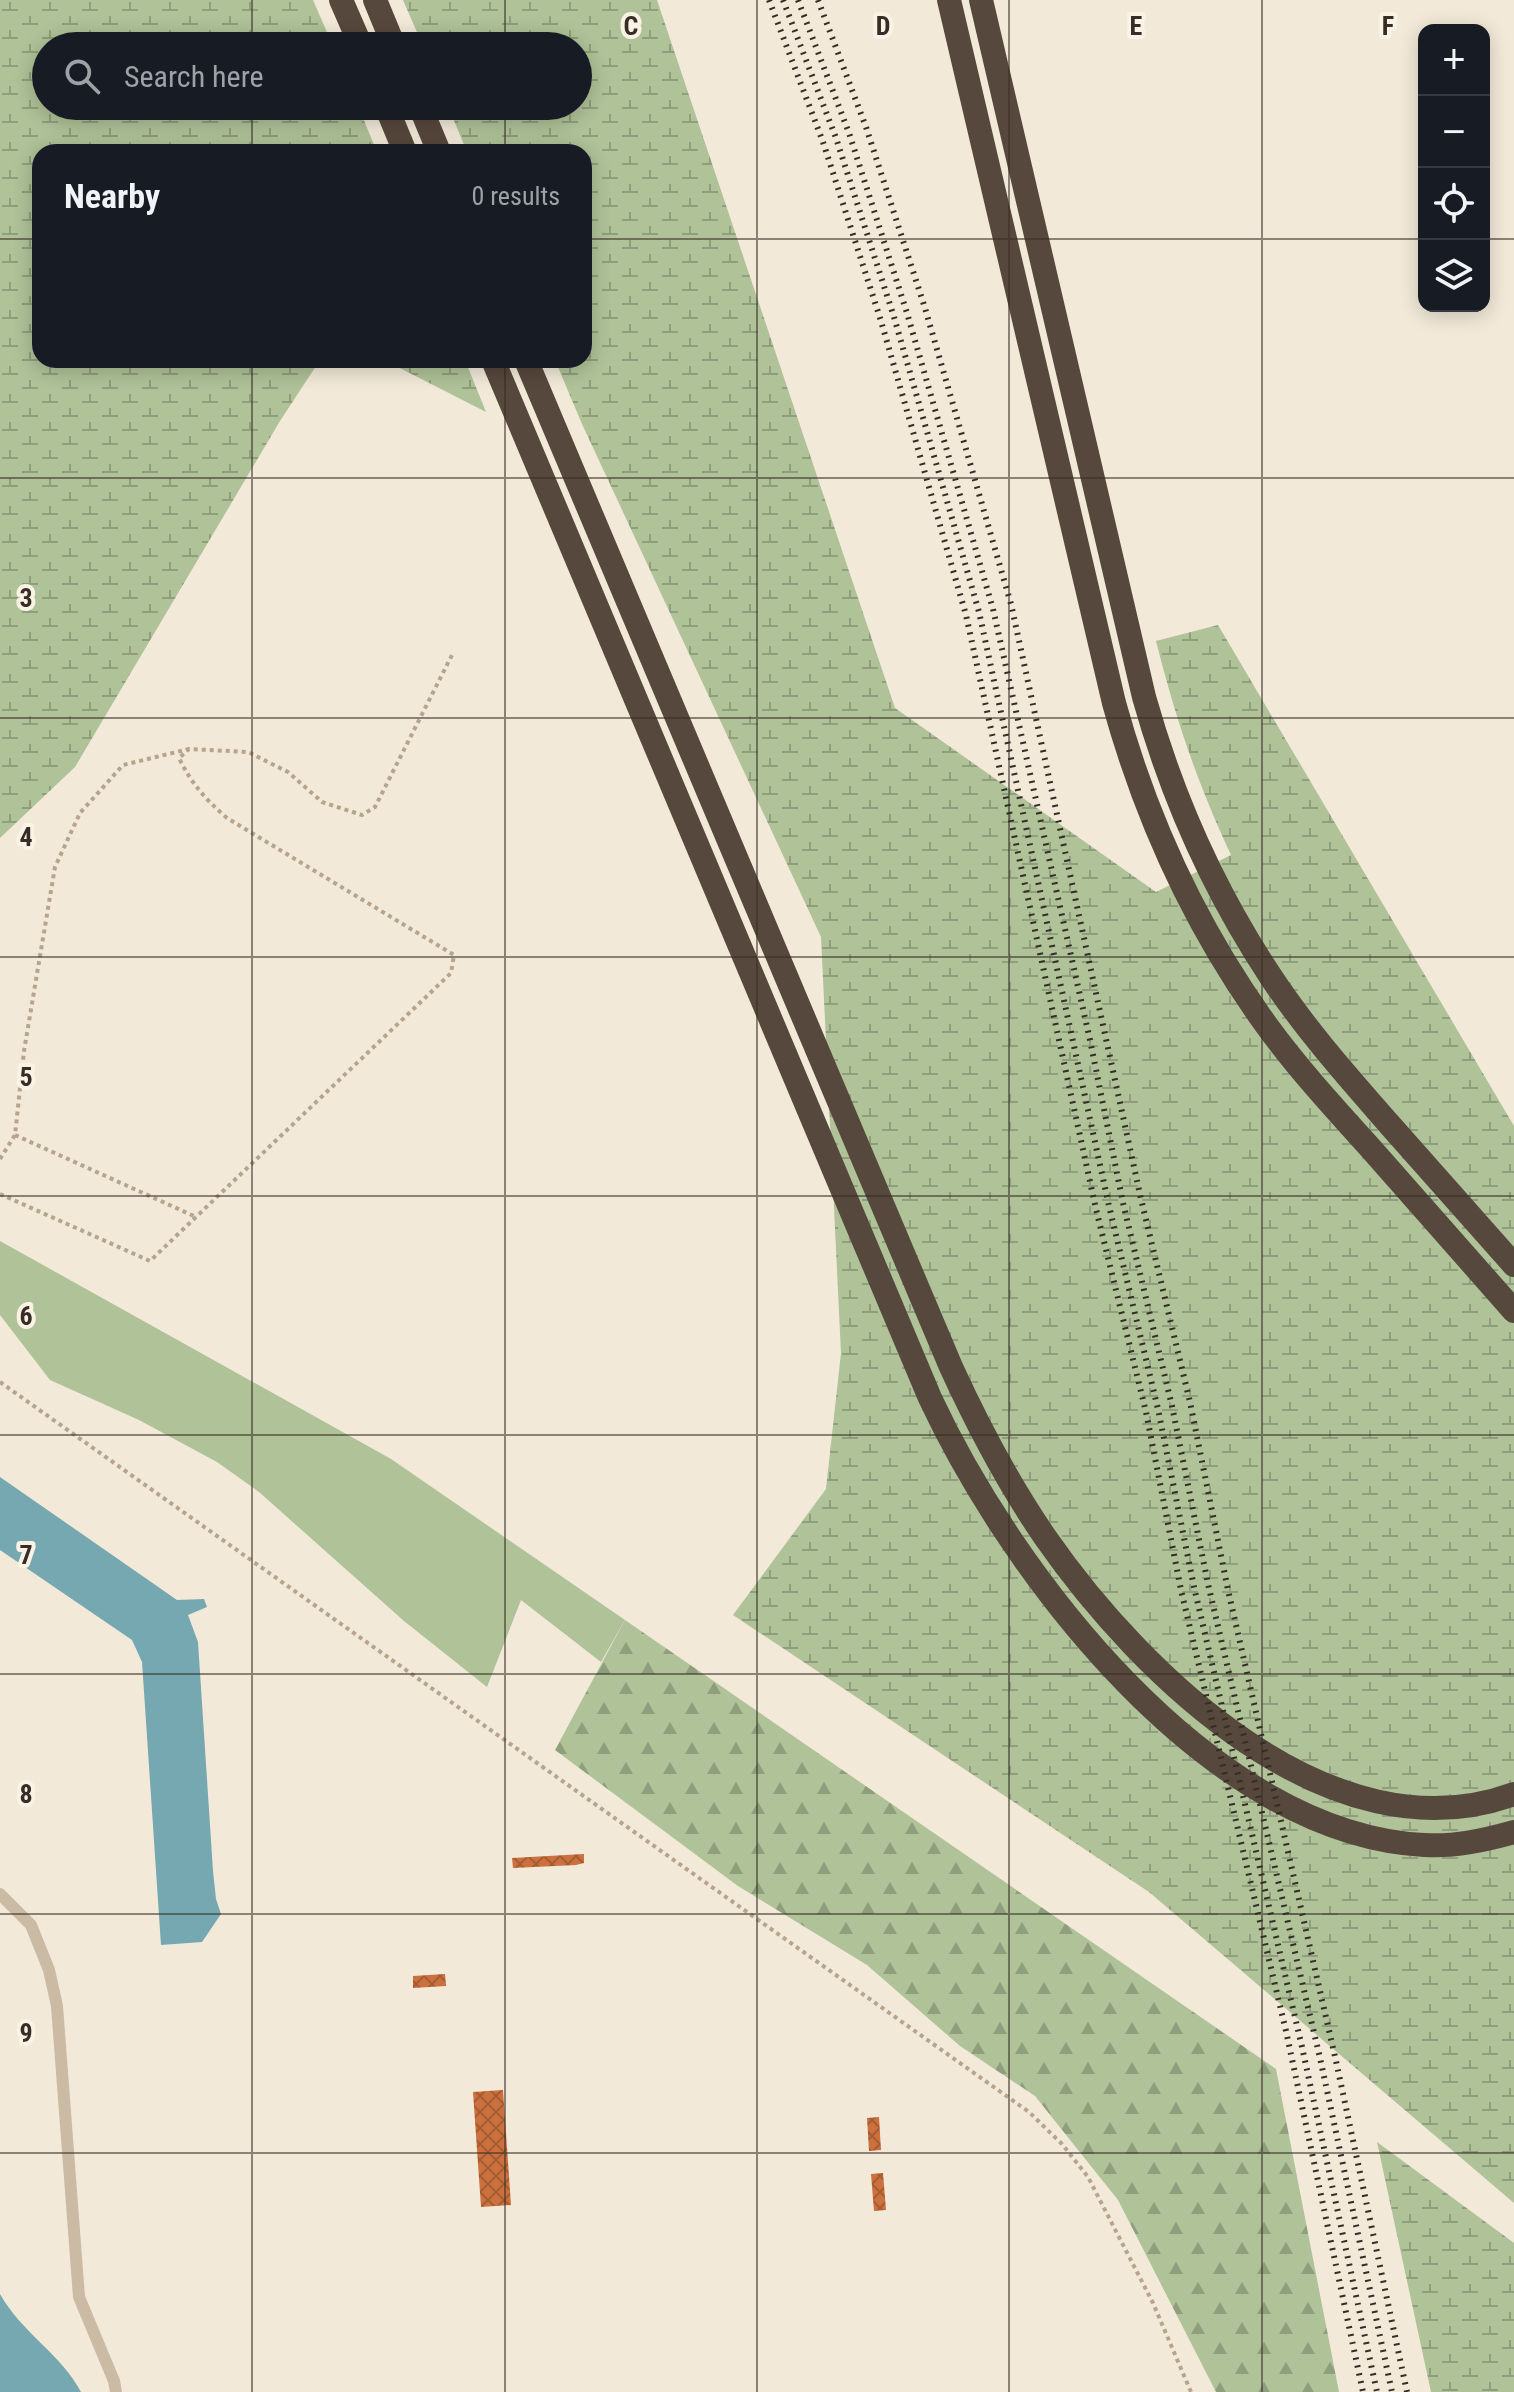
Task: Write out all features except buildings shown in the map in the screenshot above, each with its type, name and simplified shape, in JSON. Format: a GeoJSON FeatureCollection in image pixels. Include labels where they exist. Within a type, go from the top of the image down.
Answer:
{"type":"FeatureCollection","features":[{"type":"Feature","properties":{"kind":"highway"},"geometry":{"type":"LineString","coordinates":[[341,0],[355,32]]}},
{"type":"Feature","properties":{"kind":"highway"},"geometry":{"type":"LineString","coordinates":[[375,0],[388,32]]}},
{"type":"Feature","properties":{"kind":"highway"},"geometry":{"type":"LineString","coordinates":[[949,0],[1114,703],[1134,770],[1165,852],[1214,943],[1274,1035],[1514,1311]]}},
{"type":"Feature","properties":{"kind":"highway"},"geometry":{"type":"LineString","coordinates":[[981,0],[1141,685],[1164,763],[1193,838],[1246,937],[1299,1017],[1514,1265]]}},
{"type":"Feature","properties":{"kind":"highway"},"geometry":{"type":"LineString","coordinates":[[392,120],[402,144]]}},
{"type":"Feature","properties":{"kind":"highway"},"geometry":{"type":"LineString","coordinates":[[426,120],[436,144]]}},
{"type":"Feature","properties":{"kind":"highway"},"geometry":{"type":"LineString","coordinates":[[496,368],[930,1398],[975,1484],[1026,1563],[1087,1640],[1151,1706],[1207,1753],[1276,1799],[1341,1828],[1400,1843],[1448,1845],[1514,1832]]}},
{"type":"Feature","properties":{"kind":"highway"},"geometry":{"type":"LineString","coordinates":[[529,368],[954,1376],[996,1458],[1047,1539],[1106,1614],[1172,1682],[1228,1729],[1289,1766],[1356,1795],[1403,1806],[1449,1808],[1514,1794]]}},
{"type":"Feature","properties":{"kind":"lane"},"geometry":{"type":"LineString","coordinates":[[0,1894],[31,1925],[49,1970],[57,2006],[79,2297],[116,2392]]}},
{"type":"Feature","properties":{"kind":"path"},"geometry":{"type":"LineString","coordinates":[[0,1159],[15,1135],[24,1051],[55,867],[80,813],[123,765],[189,749],[248,752],[288,772],[322,802],[362,815],[375,807],[453,653]]}},
{"type":"Feature","properties":{"kind":"path"},"geometry":{"type":"LineString","coordinates":[[0,1194],[150,1261],[451,973],[454,955],[227,818],[208,802],[189,778],[179,758],[189,749]]}},
{"type":"Feature","properties":{"kind":"path"},"geometry":{"type":"LineString","coordinates":[[15,1135],[196,1217]]}},
{"type":"Feature","properties":{"kind":"path"},"geometry":{"type":"LineString","coordinates":[[0,1382],[1029,2112],[1062,2144],[1088,2177],[1153,2303],[1191,2392]]}},
{"type":"Feature","properties":{"kind":"green space"},"geometry":{"type":"Polygon","coordinates":[[[0,0],[313,0],[327,32],[32,32],[32,120],[364,120],[374,144],[32,144],[32,368],[315,368],[280,421],[75,767],[0,838],[0,0]]]}},
{"type":"Feature","properties":{"kind":"green space"},"geometry":{"type":"Polygon","coordinates":[[[403,0],[657,0],[895,708],[1156,892],[1231,855],[1188,750],[1156,641],[1218,625],[1514,1126],[1514,2203],[1149,1892],[733,1615],[826,1489],[841,1353],[821,937],[558,368],[592,368],[592,144],[464,144],[454,120],[592,120],[592,32],[417,32],[403,0]]]}},
{"type":"Feature","properties":{"kind":"green space"},"geometry":{"type":"Polygon","coordinates":[[[400,368],[468,368],[486,412],[400,368]]]}},
{"type":"Feature","properties":{"kind":"green space"},"geometry":{"type":"Polygon","coordinates":[[[0,1241],[391,1459],[625,1620],[601,1662],[521,1600],[487,1687],[404,1621],[259,1492],[217,1462],[139,1420],[50,1380],[0,1315],[0,1241]]]}},
{"type":"Feature","properties":{"kind":"green space"},"geometry":{"type":"Polygon","coordinates":[[[625,1620],[1276,2069],[1339,2392],[1216,2392],[1118,2200],[1035,2096],[960,2046],[867,1965],[738,1886],[555,1750],[625,1620]]]}},
{"type":"Feature","properties":{"kind":"green space"},"geometry":{"type":"Polygon","coordinates":[[[1377,2142],[1514,2243],[1514,2392],[1431,2392],[1377,2142]]]}},
{"type":"Feature","properties":{"kind":"water"},"geometry":{"type":"Polygon","coordinates":[[[0,1477],[177,1600],[204,1599],[207,1607],[188,1615],[198,1642],[213,1871],[221,1914],[202,1942],[161,1945],[142,1662],[132,1640],[0,1550],[0,1477]]]}},
{"type":"Feature","properties":{"kind":"water"},"geometry":{"type":"Polygon","coordinates":[[[0,2294],[19,2320],[63,2366],[81,2392],[0,2392],[0,2294]]]}},
{"type":"Feature","properties":{"kind":"railway"},"geometry":{"type":"LineString","coordinates":[[769,0],[823,142],[881,321],[966,615],[1096,1209],[1146,1412],[1181,1590],[1286,2031],[1363,2392]]}},
{"type":"Feature","properties":{"kind":"railway"},"geometry":{"type":"LineString","coordinates":[[783,0],[836,138],[894,317],[979,612],[1109,1206],[1158,1409],[1194,1587],[1302,2047],[1377,2392]]}},
{"type":"Feature","properties":{"kind":"railway"},"geometry":{"type":"LineString","coordinates":[[798,0],[849,133],[907,313],[993,609],[1090,1040],[1123,1203],[1172,1406],[1208,1584],[1320,2058],[1392,2392]]}},
{"type":"Feature","properties":{"kind":"railway"},"geometry":{"type":"LineString","coordinates":[[818,0],[866,127],[925,308],[1011,604],[1407,2392]]}}]}
